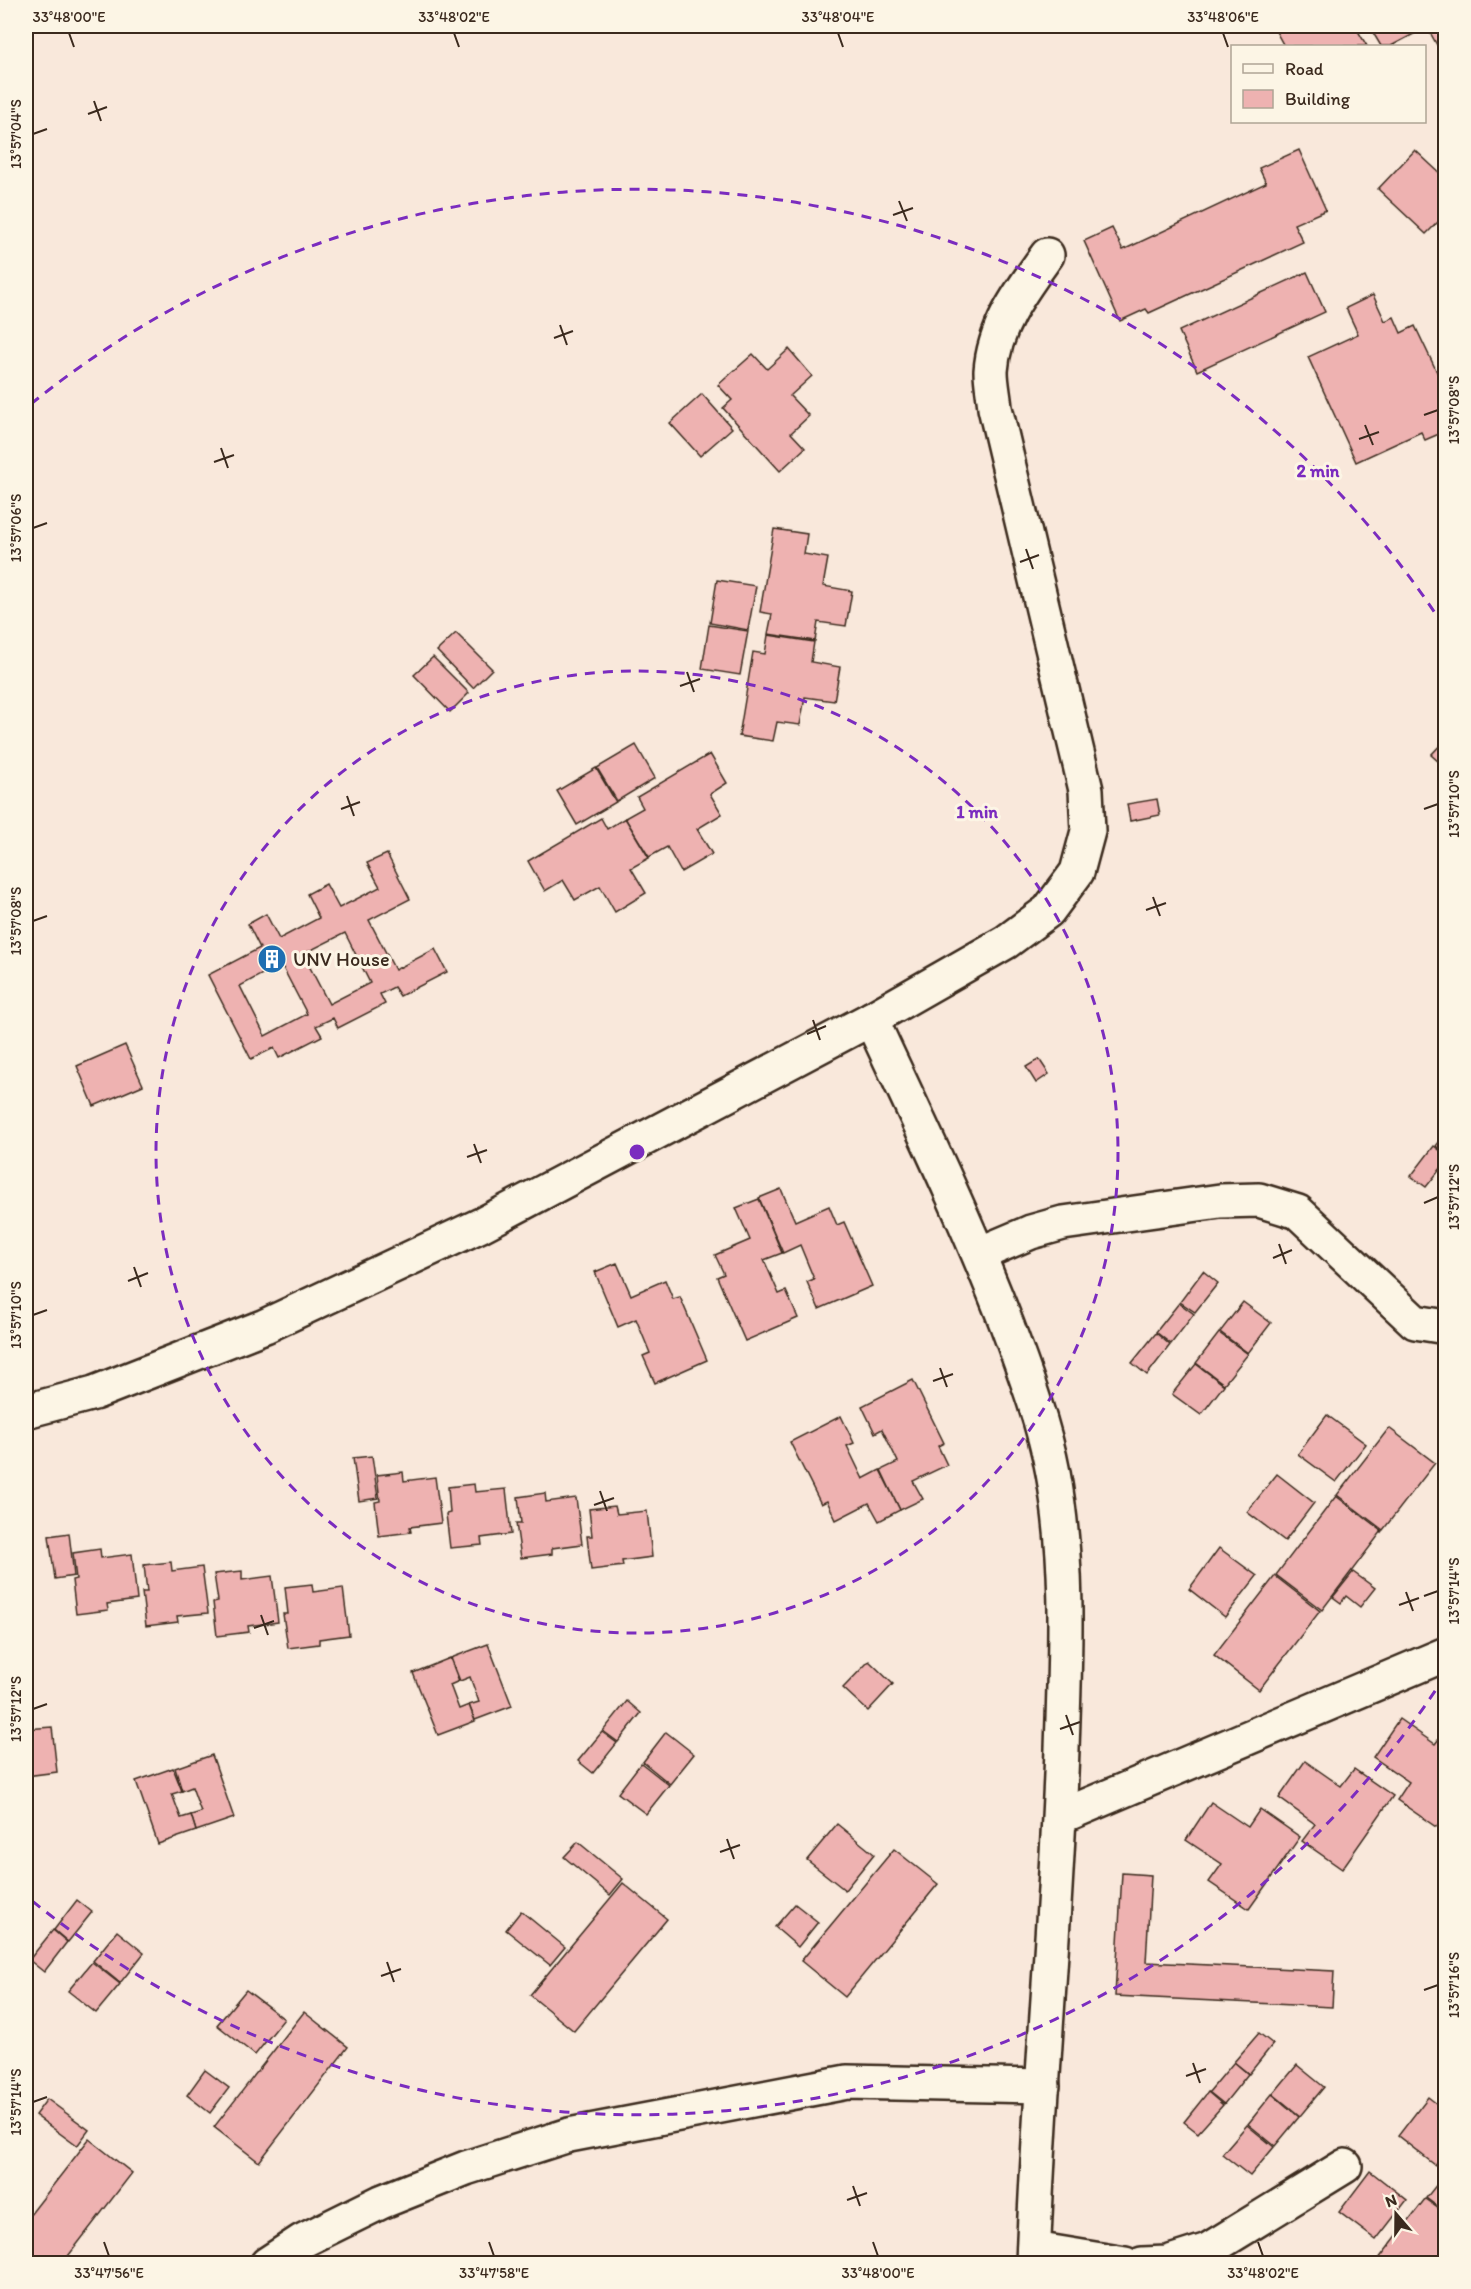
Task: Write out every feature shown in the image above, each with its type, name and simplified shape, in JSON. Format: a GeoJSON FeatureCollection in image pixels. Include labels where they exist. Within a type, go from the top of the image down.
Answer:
{"type":"FeatureCollection","features":[{"type":"Feature","properties":{"kind":"street"},"geometry":{"type":"LineString","coordinates":[[26,1411],[94,1393],[265,1326],[481,1225],[871,1019],[1006,942],[1048,911],[1077,872],[1088,831],[1086,790],[995,408],[992,370],[999,333],[1012,307],[1047,255]]}},
{"type":"Feature","properties":{"kind":"street"},"geometry":{"type":"LineString","coordinates":[[871,1019],[979,1254],[1024,1372],[1053,1470],[1061,1525],[1066,1601],[1060,1817],[1033,2256],[1125,2264]]}},
{"type":"Feature","properties":{"kind":"street"},"geometry":{"type":"LineString","coordinates":[[979,1254],[1031,1232],[1063,1223],[1220,1201],[1259,1200],[1298,1212],[1414,1322],[1446,1327]]}},
{"type":"Feature","properties":{"kind":"street"},"geometry":{"type":"LineString","coordinates":[[1060,1817],[1446,1654]]}},
{"type":"Feature","properties":{"kind":"street"},"geometry":{"type":"LineString","coordinates":[[267,2264],[302,2241],[381,2202],[466,2168],[569,2135],[847,2082],[1043,2086]]}},
{"type":"Feature","properties":{"kind":"street"},"geometry":{"type":"LineString","coordinates":[[1142,2264],[1167,2263],[1208,2250],[1345,2166]]}},
{"type":"Feature","properties":{"kind":"building"},"geometry":{"type":"Polygon","coordinates":[[[1273,26],[1355,26],[1366,45],[1283,45],[1273,26]]]}},
{"type":"Feature","properties":{"kind":"building"},"geometry":{"type":"Polygon","coordinates":[[[1369,26],[1446,26],[1446,41],[1437,45],[1427,27],[1393,45],[1380,45],[1369,26]]]}},
{"type":"Feature","properties":{"kind":"building"},"geometry":{"type":"Polygon","coordinates":[[[1299,150],[1326,210],[1294,224],[1303,242],[1149,313],[1146,309],[1120,321],[1084,241],[1112,228],[1123,250],[1266,183],[1259,168],[1299,150]]]}},
{"type":"Feature","properties":{"kind":"building"},"geometry":{"type":"Polygon","coordinates":[[[1415,150],[1446,179],[1446,214],[1426,234],[1378,189],[1415,150]]]}},
{"type":"Feature","properties":{"kind":"building"},"geometry":{"type":"Polygon","coordinates":[[[1307,272],[1325,312],[1197,371],[1179,331],[1307,272]]]}},
{"type":"Feature","properties":{"kind":"building"},"geometry":{"type":"Polygon","coordinates":[[[1373,295],[1385,321],[1394,317],[1401,333],[1415,326],[1446,391],[1446,431],[1425,440],[1421,432],[1356,462],[1308,357],[1358,334],[1346,308],[1373,295]]]}},
{"type":"Feature","properties":{"kind":"building"},"geometry":{"type":"Polygon","coordinates":[[[789,349],[812,376],[790,396],[809,416],[791,433],[805,448],[780,471],[723,408],[732,400],[718,385],[753,354],[767,369],[789,349]]]}},
{"type":"Feature","properties":{"kind":"building"},"geometry":{"type":"Polygon","coordinates":[[[702,394],[732,428],[700,456],[670,423],[702,394]]]}},
{"type":"Feature","properties":{"kind":"building"},"geometry":{"type":"Polygon","coordinates":[[[774,529],[807,534],[804,554],[828,558],[823,586],[852,591],[846,626],[818,622],[815,641],[768,634],[772,614],[760,612],[774,529]]]}},
{"type":"Feature","properties":{"kind":"building"},"geometry":{"type":"Polygon","coordinates":[[[717,580],[756,586],[748,630],[710,623],[717,580]]]}},
{"type":"Feature","properties":{"kind":"building"},"geometry":{"type":"Polygon","coordinates":[[[709,625],[748,631],[740,675],[702,669],[709,625]]]}},
{"type":"Feature","properties":{"kind":"building"},"geometry":{"type":"Polygon","coordinates":[[[456,633],[492,669],[473,688],[437,651],[456,633]]]}},
{"type":"Feature","properties":{"kind":"building"},"geometry":{"type":"Polygon","coordinates":[[[768,635],[814,642],[811,662],[840,667],[834,701],[805,697],[800,725],[777,722],[773,741],[739,736],[753,652],[765,654],[768,635]]]}},
{"type":"Feature","properties":{"kind":"building"},"geometry":{"type":"Polygon","coordinates":[[[433,657],[469,693],[450,712],[414,675],[433,657]]]}},
{"type":"Feature","properties":{"kind":"building"},"geometry":{"type":"Polygon","coordinates":[[[1446,739],[1446,768],[1431,755],[1446,739]]]}},
{"type":"Feature","properties":{"kind":"building"},"geometry":{"type":"Polygon","coordinates":[[[636,745],[655,778],[617,801],[597,768],[636,745]]]}},
{"type":"Feature","properties":{"kind":"building"},"geometry":{"type":"Polygon","coordinates":[[[710,754],[727,783],[710,794],[722,814],[697,829],[712,854],[681,872],[667,847],[649,857],[625,818],[643,808],[637,797],[710,754]]]}},
{"type":"Feature","properties":{"kind":"building"},"geometry":{"type":"Polygon","coordinates":[[[596,768],[616,802],[577,825],[557,791],[596,768]]]}},
{"type":"Feature","properties":{"kind":"building"},"geometry":{"type":"Polygon","coordinates":[[[1157,799],[1160,815],[1130,821],[1127,804],[1157,799]]]}},
{"type":"Feature","properties":{"kind":"building"},"geometry":{"type":"Polygon","coordinates":[[[601,818],[607,829],[625,818],[649,858],[631,868],[646,893],[615,912],[600,886],[575,900],[563,880],[545,891],[528,861],[601,818]]]}},
{"type":"Feature","properties":{"kind":"building","name":"UNV House"},"geometry":{"type":"Polygon","coordinates":[[[387,854],[410,899],[369,920],[395,970],[435,949],[447,972],[400,996],[394,987],[380,994],[385,1004],[338,1028],[333,1018],[316,1026],[322,1036],[279,1058],[274,1048],[251,1059],[208,975],[260,948],[248,924],[266,914],[279,939],[319,918],[307,894],[326,884],[339,908],[380,887],[367,863],[387,854]],[[345,933],[303,954],[329,1004],[370,983],[345,933]],[[281,964],[240,986],[265,1036],[307,1014],[281,964]]]}},
{"type":"Feature","properties":{"kind":"building"},"geometry":{"type":"Polygon","coordinates":[[[125,1045],[143,1085],[94,1106],[77,1066],[125,1045]]]}},
{"type":"Feature","properties":{"kind":"building"},"geometry":{"type":"Polygon","coordinates":[[[1039,1059],[1049,1074],[1036,1083],[1026,1067],[1039,1059]]]}},
{"type":"Feature","properties":{"kind":"building"},"geometry":{"type":"Polygon","coordinates":[[[1446,1133],[1446,1154],[1436,1146],[1446,1133]]]}},
{"type":"Feature","properties":{"kind":"building"},"geometry":{"type":"Polygon","coordinates":[[[1434,1146],[1446,1155],[1446,1162],[1426,1187],[1411,1176],[1434,1146]]]}},
{"type":"Feature","properties":{"kind":"building"},"geometry":{"type":"Polygon","coordinates":[[[781,1189],[795,1221],[829,1206],[837,1225],[844,1222],[872,1286],[819,1309],[807,1282],[814,1279],[800,1245],[783,1253],[759,1198],[781,1189]]]}},
{"type":"Feature","properties":{"kind":"building"},"geometry":{"type":"Polygon","coordinates":[[[759,1199],[782,1253],[764,1260],[779,1294],[786,1291],[798,1318],[745,1341],[717,1277],[724,1274],[715,1255],[750,1240],[736,1208],[759,1199]]]}},
{"type":"Feature","properties":{"kind":"building"},"geometry":{"type":"Polygon","coordinates":[[[617,1263],[631,1295],[665,1280],[673,1299],[680,1297],[707,1360],[655,1383],[643,1356],[650,1353],[636,1319],[618,1327],[595,1272],[617,1263]]]}},
{"type":"Feature","properties":{"kind":"building"},"geometry":{"type":"Polygon","coordinates":[[[1203,1271],[1218,1283],[1195,1312],[1180,1302],[1203,1271]]]}},
{"type":"Feature","properties":{"kind":"building"},"geometry":{"type":"Polygon","coordinates":[[[1243,1302],[1271,1323],[1248,1353],[1220,1332],[1243,1302]]]}},
{"type":"Feature","properties":{"kind":"building"},"geometry":{"type":"Polygon","coordinates":[[[1179,1303],[1194,1314],[1171,1344],[1156,1332],[1179,1303]]]}},
{"type":"Feature","properties":{"kind":"building"},"geometry":{"type":"Polygon","coordinates":[[[1156,1333],[1170,1345],[1147,1375],[1132,1363],[1156,1333]]]}},
{"type":"Feature","properties":{"kind":"building"},"geometry":{"type":"Polygon","coordinates":[[[1219,1333],[1248,1354],[1224,1384],[1196,1363],[1219,1333]]]}},
{"type":"Feature","properties":{"kind":"building"},"geometry":{"type":"Polygon","coordinates":[[[1196,1364],[1224,1385],[1201,1415],[1172,1394],[1196,1364]]]}},
{"type":"Feature","properties":{"kind":"building"},"geometry":{"type":"Polygon","coordinates":[[[913,1380],[944,1443],[938,1446],[947,1465],[913,1481],[923,1499],[900,1510],[881,1470],[898,1462],[882,1429],[875,1433],[862,1406],[913,1380]]]}},
{"type":"Feature","properties":{"kind":"building"},"geometry":{"type":"Polygon","coordinates":[[[1327,1415],[1366,1444],[1336,1482],[1298,1454],[1327,1415]]]}},
{"type":"Feature","properties":{"kind":"building"},"geometry":{"type":"Polygon","coordinates":[[[841,1416],[854,1443],[847,1446],[863,1479],[880,1470],[900,1510],[879,1521],[869,1503],[836,1520],[827,1501],[821,1504],[790,1442],[841,1416]]]}},
{"type":"Feature","properties":{"kind":"building"},"geometry":{"type":"Polygon","coordinates":[[[1389,1428],[1435,1463],[1383,1530],[1337,1495],[1389,1428]]]}},
{"type":"Feature","properties":{"kind":"building"},"geometry":{"type":"Polygon","coordinates":[[[372,1456],[378,1498],[359,1501],[353,1458],[372,1456]]]}},
{"type":"Feature","properties":{"kind":"building"},"geometry":{"type":"Polygon","coordinates":[[[403,1472],[404,1481],[435,1477],[441,1523],[410,1527],[411,1532],[379,1536],[375,1502],[380,1501],[377,1475],[403,1472]]]}},
{"type":"Feature","properties":{"kind":"building"},"geometry":{"type":"Polygon","coordinates":[[[1277,1474],[1314,1503],[1285,1541],[1247,1512],[1277,1474]]]}},
{"type":"Feature","properties":{"kind":"building"},"geometry":{"type":"Polygon","coordinates":[[[474,1484],[475,1492],[506,1489],[511,1534],[481,1538],[482,1545],[450,1548],[446,1514],[450,1513],[448,1487],[474,1484]]]}},
{"type":"Feature","properties":{"kind":"building"},"geometry":{"type":"Polygon","coordinates":[[[545,1493],[546,1502],[576,1498],[582,1544],[552,1548],[552,1554],[521,1558],[516,1523],[521,1523],[518,1497],[545,1493]]]}},
{"type":"Feature","properties":{"kind":"building"},"geometry":{"type":"Polygon","coordinates":[[[1336,1496],[1382,1531],[1322,1610],[1276,1575],[1336,1496]]]}},
{"type":"Feature","properties":{"kind":"building"},"geometry":{"type":"Polygon","coordinates":[[[615,1506],[617,1514],[647,1511],[652,1557],[622,1561],[623,1566],[591,1570],[587,1536],[592,1536],[589,1509],[615,1506]]]}},
{"type":"Feature","properties":{"kind":"building"},"geometry":{"type":"Polygon","coordinates":[[[69,1533],[74,1576],[55,1579],[49,1536],[69,1533]]]}},
{"type":"Feature","properties":{"kind":"building"},"geometry":{"type":"Polygon","coordinates":[[[1219,1548],[1257,1576],[1225,1617],[1189,1589],[1219,1548]]]}},
{"type":"Feature","properties":{"kind":"building"},"geometry":{"type":"Polygon","coordinates":[[[100,1549],[101,1558],[132,1554],[137,1600],[107,1604],[108,1610],[76,1614],[72,1580],[76,1579],[73,1553],[100,1549]]]}},
{"type":"Feature","properties":{"kind":"building"},"geometry":{"type":"Polygon","coordinates":[[[171,1562],[172,1571],[202,1567],[208,1613],[177,1616],[178,1622],[146,1626],[142,1592],[147,1592],[144,1565],[171,1562]]]}},
{"type":"Feature","properties":{"kind":"building"},"geometry":{"type":"Polygon","coordinates":[[[242,1571],[242,1580],[272,1576],[278,1622],[248,1626],[249,1632],[217,1636],[213,1602],[218,1601],[214,1574],[242,1571]]]}},
{"type":"Feature","properties":{"kind":"building"},"geometry":{"type":"Polygon","coordinates":[[[1353,1572],[1375,1588],[1360,1607],[1346,1596],[1341,1603],[1333,1597],[1353,1572]]]}},
{"type":"Feature","properties":{"kind":"building"},"geometry":{"type":"Polygon","coordinates":[[[1275,1576],[1320,1611],[1259,1690],[1214,1655],[1275,1576]]]}},
{"type":"Feature","properties":{"kind":"building"},"geometry":{"type":"Polygon","coordinates":[[[312,1584],[313,1592],[343,1588],[349,1635],[319,1639],[319,1644],[288,1648],[283,1614],[288,1614],[285,1587],[312,1584]]]}},
{"type":"Feature","properties":{"kind":"building"},"geometry":{"type":"Polygon","coordinates":[[[488,1644],[512,1706],[475,1720],[469,1705],[479,1702],[470,1677],[460,1681],[451,1658],[488,1644]]]}},
{"type":"Feature","properties":{"kind":"building"},"geometry":{"type":"Polygon","coordinates":[[[450,1658],[459,1681],[450,1685],[459,1709],[469,1705],[475,1721],[438,1735],[413,1673],[450,1658]]]}},
{"type":"Feature","properties":{"kind":"building"},"geometry":{"type":"Polygon","coordinates":[[[869,1661],[893,1684],[868,1711],[843,1688],[869,1661]]]}},
{"type":"Feature","properties":{"kind":"building"},"geometry":{"type":"Polygon","coordinates":[[[627,1701],[641,1713],[618,1742],[603,1731],[627,1701]]]}},
{"type":"Feature","properties":{"kind":"building"},"geometry":{"type":"Polygon","coordinates":[[[1399,1719],[1435,1744],[1446,1730],[1446,1814],[1436,1827],[1397,1800],[1409,1782],[1373,1757],[1399,1719]]]}},
{"type":"Feature","properties":{"kind":"building"},"geometry":{"type":"Polygon","coordinates":[[[52,1727],[57,1772],[26,1776],[26,1729],[52,1727]]]}},
{"type":"Feature","properties":{"kind":"building"},"geometry":{"type":"Polygon","coordinates":[[[602,1732],[617,1743],[593,1773],[578,1761],[602,1732]]]}},
{"type":"Feature","properties":{"kind":"building"},"geometry":{"type":"Polygon","coordinates":[[[666,1732],[694,1754],[670,1784],[643,1762],[666,1732]]]}},
{"type":"Feature","properties":{"kind":"building"},"geometry":{"type":"Polygon","coordinates":[[[212,1755],[234,1818],[196,1831],[191,1815],[201,1812],[192,1787],[182,1791],[175,1768],[212,1755]]]}},
{"type":"Feature","properties":{"kind":"building"},"geometry":{"type":"Polygon","coordinates":[[[1305,1761],[1341,1786],[1354,1769],[1393,1796],[1342,1869],[1302,1841],[1315,1824],[1279,1798],[1305,1761]]]}},
{"type":"Feature","properties":{"kind":"building"},"geometry":{"type":"Polygon","coordinates":[[[641,1763],[669,1785],[646,1814],[618,1793],[641,1763]]]}},
{"type":"Feature","properties":{"kind":"building"},"geometry":{"type":"Polygon","coordinates":[[[173,1768],[182,1791],[172,1794],[181,1818],[191,1815],[196,1831],[158,1844],[136,1781],[173,1768]]]}},
{"type":"Feature","properties":{"kind":"building"},"geometry":{"type":"Polygon","coordinates":[[[1211,1802],[1248,1827],[1260,1809],[1300,1837],[1249,1909],[1209,1882],[1222,1864],[1186,1840],[1211,1802]]]}},
{"type":"Feature","properties":{"kind":"building"},"geometry":{"type":"Polygon","coordinates":[[[837,1824],[874,1854],[845,1890],[807,1860],[837,1824]]]}},
{"type":"Feature","properties":{"kind":"building"},"geometry":{"type":"Polygon","coordinates":[[[578,1842],[623,1879],[610,1895],[564,1857],[578,1842]]]}},
{"type":"Feature","properties":{"kind":"building"},"geometry":{"type":"Polygon","coordinates":[[[894,1849],[938,1884],[845,1997],[801,1961],[894,1849]]]}},
{"type":"Feature","properties":{"kind":"building"},"geometry":{"type":"Polygon","coordinates":[[[1122,1873],[1151,1875],[1146,1962],[1334,1971],[1332,2007],[1115,1996],[1122,1873]]]}},
{"type":"Feature","properties":{"kind":"building"},"geometry":{"type":"Polygon","coordinates":[[[623,1883],[667,1919],[574,2031],[530,1995],[623,1883]]]}},
{"type":"Feature","properties":{"kind":"building"},"geometry":{"type":"Polygon","coordinates":[[[77,1900],[92,1912],[68,1942],[54,1930],[77,1900]]]}},
{"type":"Feature","properties":{"kind":"building"},"geometry":{"type":"Polygon","coordinates":[[[795,1904],[818,1922],[798,1947],[775,1927],[795,1904]]]}},
{"type":"Feature","properties":{"kind":"building"},"geometry":{"type":"Polygon","coordinates":[[[521,1911],[565,1947],[550,1965],[506,1930],[521,1911]]]}},
{"type":"Feature","properties":{"kind":"building"},"geometry":{"type":"Polygon","coordinates":[[[53,1930],[67,1942],[44,1972],[29,1960],[53,1930]]]}},
{"type":"Feature","properties":{"kind":"building"},"geometry":{"type":"Polygon","coordinates":[[[117,1931],[144,1953],[120,1983],[93,1961],[117,1931]]]}},
{"type":"Feature","properties":{"kind":"building"},"geometry":{"type":"Polygon","coordinates":[[[92,1962],[120,1984],[96,2013],[68,1991],[92,1962]]]}},
{"type":"Feature","properties":{"kind":"building"},"geometry":{"type":"Polygon","coordinates":[[[246,1990],[284,2019],[255,2055],[217,2025],[246,1990]]]}},
{"type":"Feature","properties":{"kind":"building"},"geometry":{"type":"Polygon","coordinates":[[[304,2012],[348,2047],[259,2162],[214,2127],[304,2012]]]}},
{"type":"Feature","properties":{"kind":"building"},"geometry":{"type":"Polygon","coordinates":[[[1259,2033],[1273,2044],[1249,2074],[1234,2062],[1259,2033]]]}},
{"type":"Feature","properties":{"kind":"building"},"geometry":{"type":"Polygon","coordinates":[[[1234,2062],[1248,2074],[1224,2104],[1209,2092],[1234,2062]]]}},
{"type":"Feature","properties":{"kind":"building"},"geometry":{"type":"Polygon","coordinates":[[[1297,2065],[1324,2087],[1300,2116],[1273,2094],[1297,2065]]]}},
{"type":"Feature","properties":{"kind":"building"},"geometry":{"type":"Polygon","coordinates":[[[205,2070],[229,2088],[210,2113],[187,2095],[205,2070]]]}},
{"type":"Feature","properties":{"kind":"building"},"geometry":{"type":"Polygon","coordinates":[[[1208,2092],[1223,2105],[1198,2133],[1184,2122],[1208,2092]]]}},
{"type":"Feature","properties":{"kind":"building"},"geometry":{"type":"Polygon","coordinates":[[[1272,2094],[1299,2117],[1275,2146],[1248,2124],[1272,2094]]]}},
{"type":"Feature","properties":{"kind":"building"},"geometry":{"type":"Polygon","coordinates":[[[1428,2097],[1446,2111],[1446,2151],[1435,2165],[1398,2136],[1428,2097]]]}},
{"type":"Feature","properties":{"kind":"building"},"geometry":{"type":"Polygon","coordinates":[[[47,2099],[89,2130],[77,2146],[35,2115],[47,2099]]]}},
{"type":"Feature","properties":{"kind":"building"},"geometry":{"type":"Polygon","coordinates":[[[1247,2125],[1274,2147],[1250,2176],[1222,2154],[1247,2125]]]}},
{"type":"Feature","properties":{"kind":"building"},"geometry":{"type":"Polygon","coordinates":[[[89,2139],[132,2173],[62,2264],[26,2264],[26,2220],[89,2139]]]}},
{"type":"Feature","properties":{"kind":"building"},"geometry":{"type":"Polygon","coordinates":[[[1370,2171],[1407,2200],[1376,2240],[1339,2212],[1370,2171]]]}},
{"type":"Feature","properties":{"kind":"building"},"geometry":{"type":"Polygon","coordinates":[[[1446,2173],[1446,2213],[1426,2198],[1446,2173]]]}},
{"type":"Feature","properties":{"kind":"building"},"geometry":{"type":"Polygon","coordinates":[[[1425,2199],[1446,2214],[1446,2264],[1375,2264],[1425,2199]]]}},
{"type":"Feature","properties":{"kind":"place","name":"UNV House"},"geometry":{"type":"Point","coordinates":[272,959]}}]}
